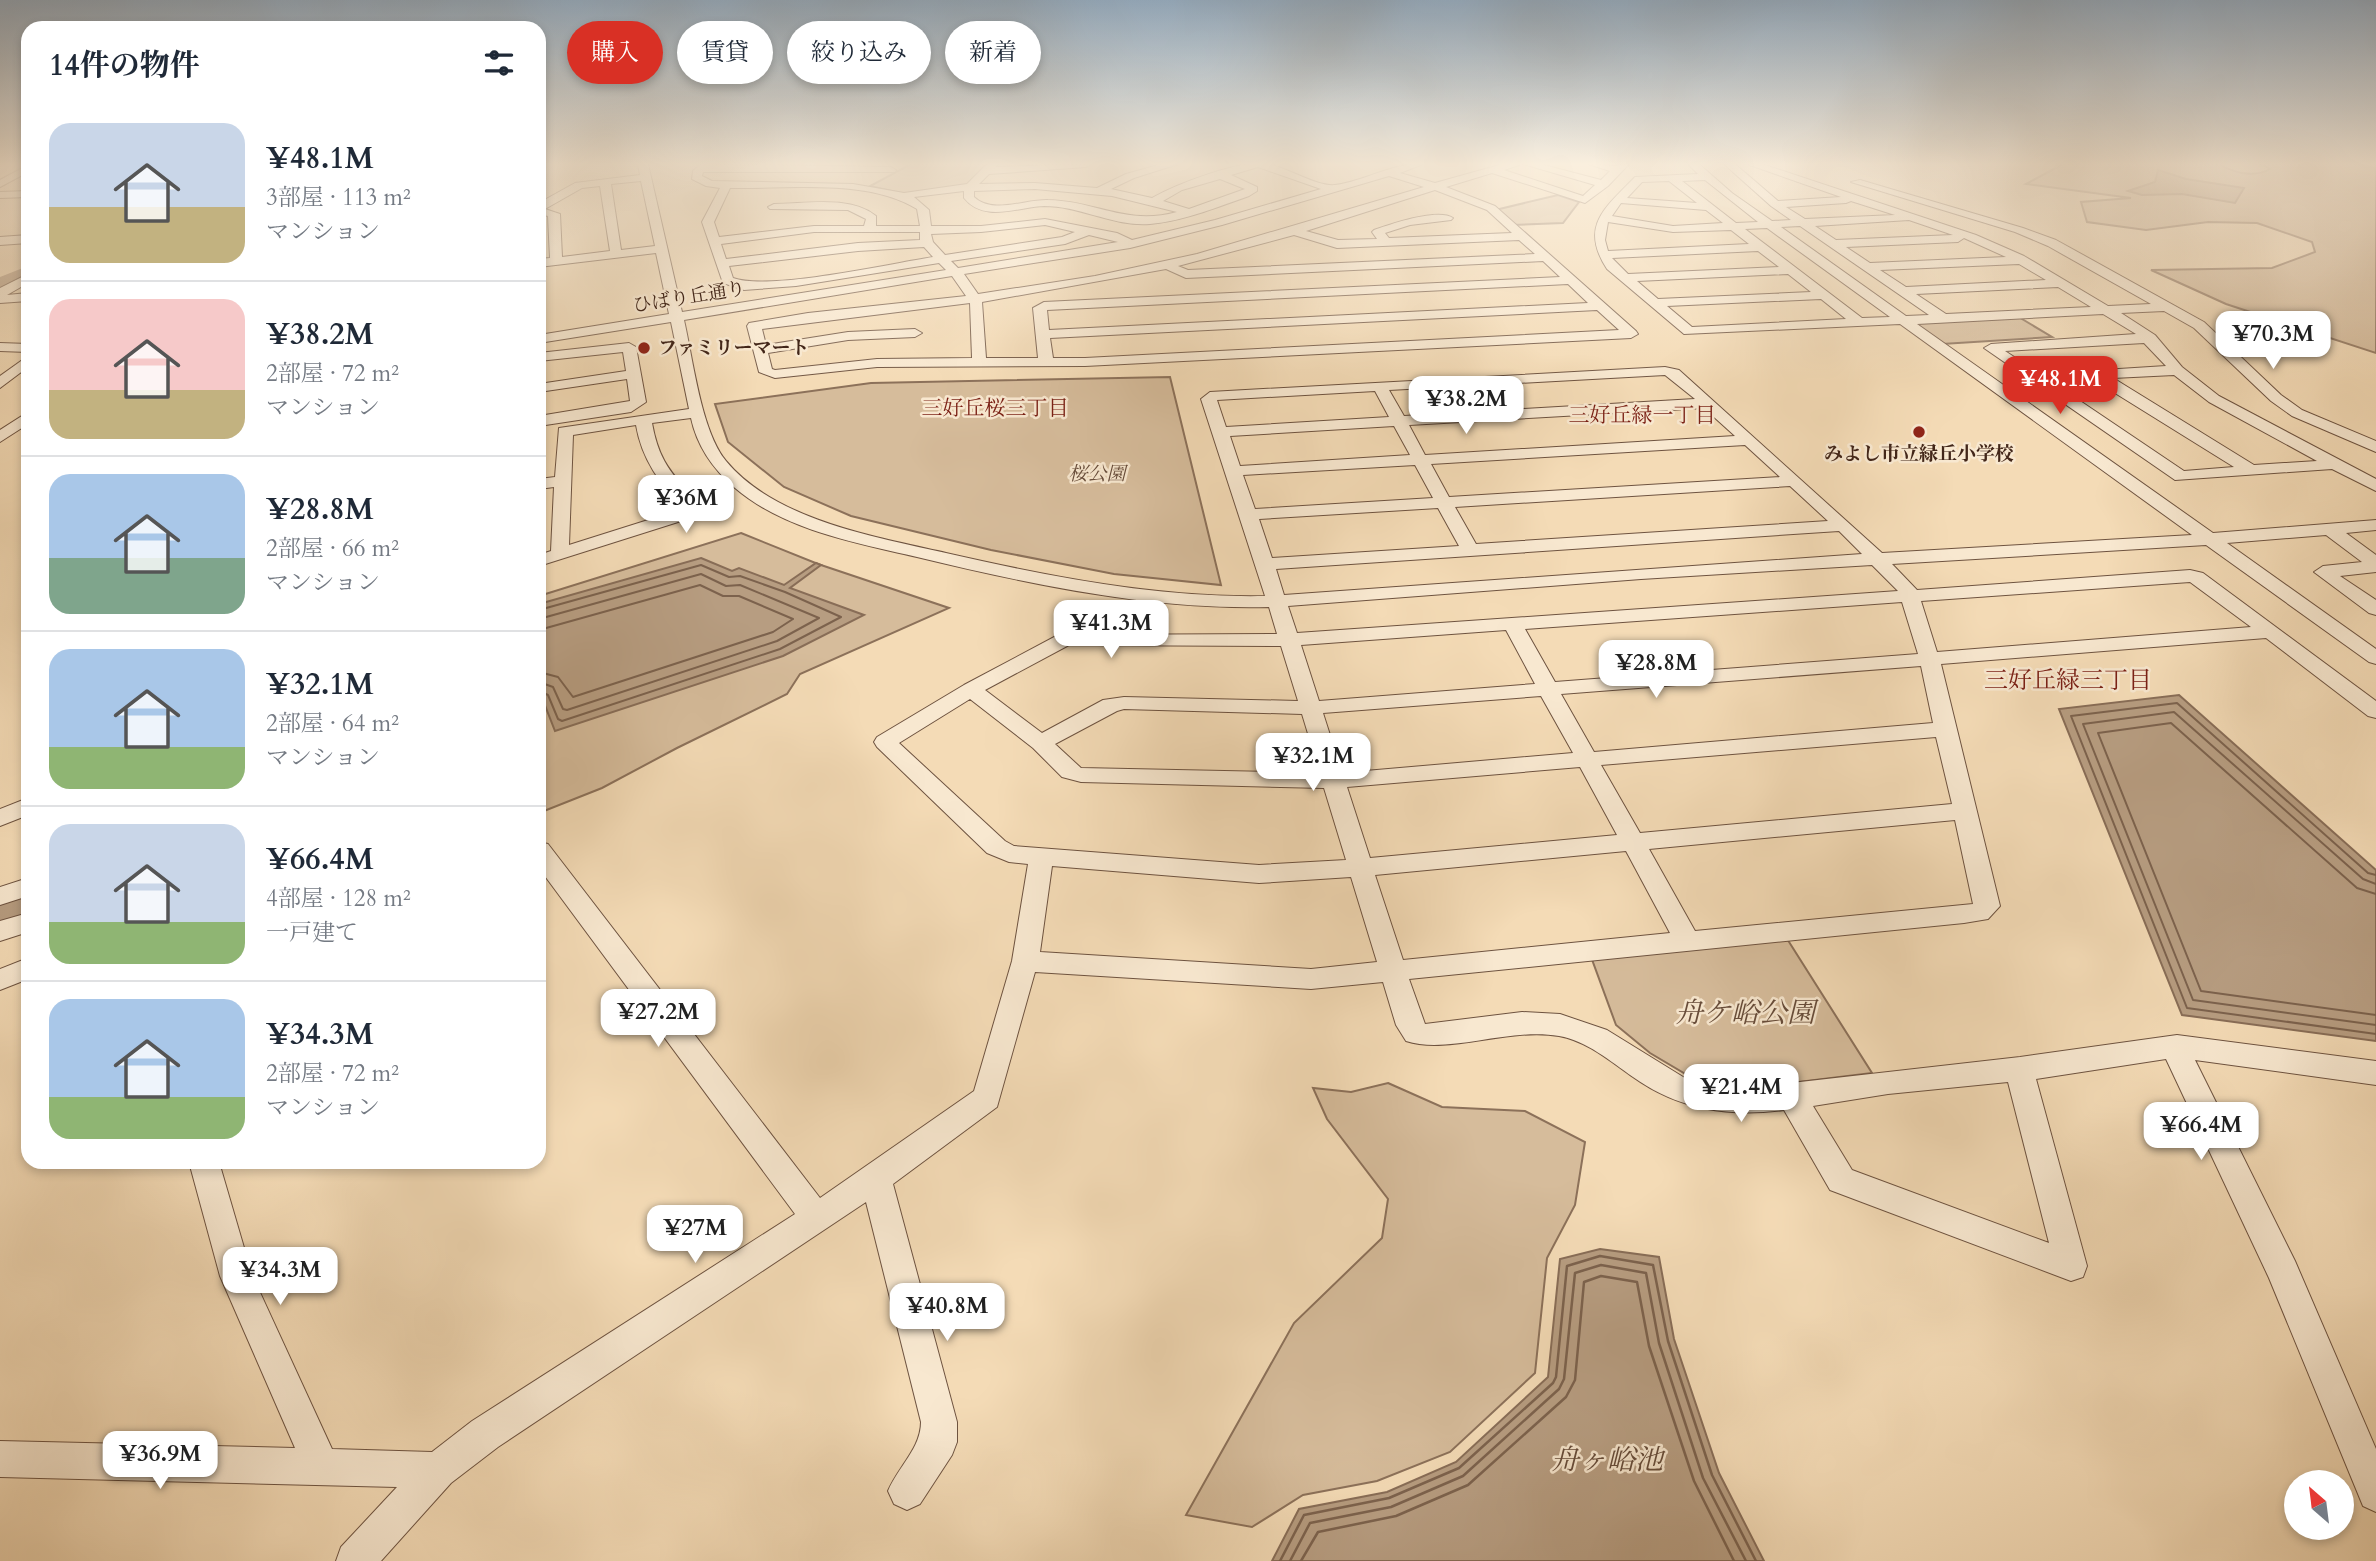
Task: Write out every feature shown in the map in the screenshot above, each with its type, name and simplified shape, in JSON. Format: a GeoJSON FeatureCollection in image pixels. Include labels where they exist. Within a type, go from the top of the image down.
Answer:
{"type":"FeatureCollection","features":[{"type":"Feature","properties":{"kind":"street"},"geometry":{"type":"LineString","coordinates":[[555,237],[556,261]]}},
{"type":"Feature","properties":{"kind":"street"},"geometry":{"type":"LineString","coordinates":[[613,237],[616,254]]}},
{"type":"Feature","properties":{"kind":"street"},"geometry":{"type":"LineString","coordinates":[[660,237],[705,442],[726,472],[775,505],[826,527],[1075,587],[1206,601],[1276,602],[1675,571],[2208,538],[2376,524]]}},
{"type":"Feature","properties":{"kind":"street"},"geometry":{"type":"LineString","coordinates":[[713,237],[729,282],[751,286],[820,279],[1069,240],[1075,237]]}},
{"type":"Feature","properties":{"kind":"street"},"geometry":{"type":"LineString","coordinates":[[715,242],[728,237]]}},
{"type":"Feature","properties":{"kind":"street"},"geometry":{"type":"LineString","coordinates":[[926,237],[927,243],[967,285],[974,299],[979,314],[979,363]]}},
{"type":"Feature","properties":{"kind":"street"},"geometry":{"type":"LineString","coordinates":[[1118,237],[1136,248]]}},
{"type":"Feature","properties":{"kind":"street","name":"ひばり丘通り"},"geometry":{"type":"LineString","coordinates":[[546,339],[1136,248],[1173,237]]}},
{"type":"Feature","properties":{"kind":"street"},"geometry":{"type":"LineString","coordinates":[[1273,237],[1246,245],[1160,262],[1120,274],[974,299],[792,319],[754,326],[766,372],[775,374],[910,362],[1046,363],[1351,334],[1600,306]]}},
{"type":"Feature","properties":{"kind":"street"},"geometry":{"type":"LineString","coordinates":[[1313,237],[1332,244],[1499,237]]}},
{"type":"Feature","properties":{"kind":"street"},"geometry":{"type":"LineString","coordinates":[[1382,237],[1385,241]]}},
{"type":"Feature","properties":{"kind":"street"},"geometry":{"type":"LineString","coordinates":[[1043,334],[1631,334],[1523,237]]}},
{"type":"Feature","properties":{"kind":"street"},"geometry":{"type":"LineString","coordinates":[[1598,237],[1603,255],[1609,264],[1687,330],[1692,331],[2167,307]]}},
{"type":"Feature","properties":{"kind":"street"},"geometry":{"type":"LineString","coordinates":[[1654,237],[1650,242],[1655,252]]}},
{"type":"Feature","properties":{"kind":"street"},"geometry":{"type":"LineString","coordinates":[[1745,237],[1860,323]]}},
{"type":"Feature","properties":{"kind":"street"},"geometry":{"type":"LineString","coordinates":[[1786,237],[2376,657]]}},
{"type":"Feature","properties":{"kind":"street"},"geometry":{"type":"LineString","coordinates":[[1824,237],[1944,318]]}},
{"type":"Feature","properties":{"kind":"street"},"geometry":{"type":"LineString","coordinates":[[1835,244],[1972,237],[2020,259],[2108,310],[2150,338],[2177,370],[2214,399],[2376,486]]}},
{"type":"Feature","properties":{"kind":"street"},"geometry":{"type":"LineString","coordinates":[[2040,237],[2199,325],[2285,405],[2314,421],[2376,447]]}},
{"type":"Feature","properties":{"kind":"street"},"geometry":{"type":"LineString","coordinates":[[1269,238],[1289,247]]}},
{"type":"Feature","properties":{"kind":"street"},"geometry":{"type":"LineString","coordinates":[[0,241],[21,240]]}},
{"type":"Feature","properties":{"kind":"street"},"geometry":{"type":"LineString","coordinates":[[723,263],[858,247],[927,243]]}},
{"type":"Feature","properties":{"kind":"street"},"geometry":{"type":"LineString","coordinates":[[1246,245],[1268,255],[1282,269]]}},
{"type":"Feature","properties":{"kind":"street"},"geometry":{"type":"LineString","coordinates":[[1603,255],[1758,247]]}},
{"type":"Feature","properties":{"kind":"street"},"geometry":{"type":"LineString","coordinates":[[546,262],[663,249]]}},
{"type":"Feature","properties":{"kind":"street"},"geometry":{"type":"LineString","coordinates":[[1302,254],[1316,268],[1326,292],[1351,334]]}},
{"type":"Feature","properties":{"kind":"street"},"geometry":{"type":"LineString","coordinates":[[1160,262],[1186,274],[1546,257]]}},
{"type":"Feature","properties":{"kind":"street"},"geometry":{"type":"LineString","coordinates":[[1868,267],[2020,259]]}},
{"type":"Feature","properties":{"kind":"street"},"geometry":{"type":"LineString","coordinates":[[1625,278],[1788,270]]}},
{"type":"Feature","properties":{"kind":"street"},"geometry":{"type":"LineString","coordinates":[[1120,274],[1165,300]]}},
{"type":"Feature","properties":{"kind":"street"},"geometry":{"type":"LineString","coordinates":[[1046,363],[1041,307],[1572,280]]}},
{"type":"Feature","properties":{"kind":"street"},"geometry":{"type":"LineString","coordinates":[[0,293],[21,282]]}},
{"type":"Feature","properties":{"kind":"street"},"geometry":{"type":"LineString","coordinates":[[1903,291],[2062,283]]}},
{"type":"Feature","properties":{"kind":"street"},"geometry":{"type":"LineString","coordinates":[[1655,303],[1823,295]]}},
{"type":"Feature","properties":{"kind":"street"},"geometry":{"type":"LineString","coordinates":[[0,299],[21,298]]}},
{"type":"Feature","properties":{"kind":"street"},"geometry":{"type":"LineString","coordinates":[[910,362],[917,306]]}},
{"type":"Feature","properties":{"kind":"street"},"geometry":{"type":"LineString","coordinates":[[759,350],[848,336],[915,333]]}},
{"type":"Feature","properties":{"kind":"street"},"geometry":{"type":"LineString","coordinates":[[2150,338],[1991,348],[2181,476],[2336,464]]}},
{"type":"Feature","properties":{"kind":"street"},"geometry":{"type":"LineString","coordinates":[[0,347],[21,348]]}},
{"type":"Feature","properties":{"kind":"street"},"geometry":{"type":"LineString","coordinates":[[546,357],[629,347],[638,402],[636,405],[546,420]]}},
{"type":"Feature","properties":{"kind":"street"},"geometry":{"type":"LineString","coordinates":[[0,384],[21,366]]}},
{"type":"Feature","properties":{"kind":"street"},"geometry":{"type":"LineString","coordinates":[[2036,379],[2177,370]]}},
{"type":"Feature","properties":{"kind":"street"},"geometry":{"type":"LineString","coordinates":[[1025,961],[1311,979],[1393,970],[1687,940],[1979,912],[1987,906],[1946,729],[1908,590],[1843,525],[1708,403],[1674,373],[1665,371],[1210,396],[1265,564],[1332,782],[1393,970],[1410,1026],[1416,1033],[1426,1035],[1525,1024],[1555,1024],[1593,1037],[1670,1088],[1696,1097],[1723,1100],[2019,1069],[2177,1046],[2376,1073]]}},
{"type":"Feature","properties":{"kind":"street"},"geometry":{"type":"LineString","coordinates":[[546,387],[633,374]]}},
{"type":"Feature","properties":{"kind":"street"},"geometry":{"type":"LineString","coordinates":[[2096,375],[2250,470]]}},
{"type":"Feature","properties":{"kind":"street"},"geometry":{"type":"LineString","coordinates":[[1380,387],[1470,550]]}},
{"type":"Feature","properties":{"kind":"street"},"geometry":{"type":"LineString","coordinates":[[1221,432],[1708,403]]}},
{"type":"Feature","properties":{"kind":"street"},"geometry":{"type":"LineString","coordinates":[[560,554],[559,524],[565,431],[697,412]]}},
{"type":"Feature","properties":{"kind":"street"},"geometry":{"type":"LineString","coordinates":[[546,559],[691,512],[692,509],[654,464],[643,419]]}},
{"type":"Feature","properties":{"kind":"street"},"geometry":{"type":"LineString","coordinates":[[0,437],[21,423]]}},
{"type":"Feature","properties":{"kind":"street"},"geometry":{"type":"LineString","coordinates":[[1233,471],[1748,440]]}},
{"type":"Feature","properties":{"kind":"street"},"geometry":{"type":"LineString","coordinates":[[546,483],[562,481]]}},
{"type":"Feature","properties":{"kind":"street"},"geometry":{"type":"LineString","coordinates":[[1247,515],[1793,481]]}},
{"type":"Feature","properties":{"kind":"street"},"geometry":{"type":"LineString","coordinates":[[546,526],[559,524]]}},
{"type":"Feature","properties":{"kind":"street"},"geometry":{"type":"LineString","coordinates":[[1265,564],[1843,525]]}},
{"type":"Feature","properties":{"kind":"street"},"geometry":{"type":"LineString","coordinates":[[2330,529],[2376,565]]}},
{"type":"Feature","properties":{"kind":"street"},"geometry":{"type":"LineString","coordinates":[[2376,565],[2323,572],[2376,610]]}},
{"type":"Feature","properties":{"kind":"street"},"geometry":{"type":"LineString","coordinates":[[1964,811],[1360,868],[1259,874],[1041,859],[1002,851],[885,742],[971,689],[1065,639],[1288,640],[2196,577],[2376,711]]}},
{"type":"Feature","properties":{"kind":"street"},"geometry":{"type":"LineString","coordinates":[[1513,626],[1687,940]]}},
{"type":"Feature","properties":{"kind":"street"},"geometry":{"type":"LineString","coordinates":[[1041,743],[1111,705],[1124,703],[1309,708],[2269,632]]}},
{"type":"Feature","properties":{"kind":"street"},"geometry":{"type":"LineString","coordinates":[[971,689],[1041,743],[1070,772],[1081,775],[1332,782],[1946,729]]}},
{"type":"Feature","properties":{"kind":"street"},"geometry":{"type":"LineString","coordinates":[[0,818],[21,809]]}},
{"type":"Feature","properties":{"kind":"street"},"geometry":{"type":"LineString","coordinates":[[546,859],[816,1218]]}},
{"type":"Feature","properties":{"kind":"street"},"geometry":{"type":"LineString","coordinates":[[355,1561],[439,1469],[485,1434],[876,1179],[987,1098],[1025,961],[1041,859]]}},
{"type":"Feature","properties":{"kind":"street"},"geometry":{"type":"LineString","coordinates":[[0,896],[21,889]]}},
{"type":"Feature","properties":{"kind":"street"},"geometry":{"type":"LineString","coordinates":[[0,931],[21,924]]}},
{"type":"Feature","properties":{"kind":"street"},"geometry":{"type":"LineString","coordinates":[[0,980],[21,971]]}},
{"type":"Feature","properties":{"kind":"street"},"geometry":{"type":"LineString","coordinates":[[2177,1046],[2176,1050],[2283,1272],[2376,1493]]}},
{"type":"Feature","properties":{"kind":"street"},"geometry":{"type":"LineString","coordinates":[[1791,1094],[1841,1180],[2071,1266],[2019,1069]]}},
{"type":"Feature","properties":{"kind":"street"},"geometry":{"type":"LineString","coordinates":[[206,1169],[236,1276],[321,1466]]}},
{"type":"Feature","properties":{"kind":"street"},"geometry":{"type":"LineString","coordinates":[[876,1179],[939,1422],[939,1442],[907,1491]]}},
{"type":"Feature","properties":{"kind":"street"},"geometry":{"type":"LineString","coordinates":[[0,1459],[439,1469]]}},
{"type":"Feature","properties":{"kind":"green space"},"geometry":{"type":"Polygon","coordinates":[[[2297,237],[2376,237],[2376,353],[2226,304],[2151,270],[2272,268],[2315,252],[2312,242],[2297,237]]]}},
{"type":"Feature","properties":{"kind":"green space"},"geometry":{"type":"Polygon","coordinates":[[[2017,316],[2052,337],[1942,344],[1909,321],[2017,316]]]}},
{"type":"Feature","properties":{"kind":"green space","name":"桜公園"},"geometry":{"type":"Polygon","coordinates":[[[1170,377],[1221,585],[1114,574],[991,550],[851,516],[784,487],[728,442],[715,404],[871,383],[1170,377]]]}},
{"type":"Feature","properties":{"kind":"green space"},"geometry":{"type":"Polygon","coordinates":[[[741,533],[818,564],[949,608],[800,674],[787,694],[602,788],[546,810],[546,594],[741,533]]]}},
{"type":"Feature","properties":{"kind":"green space","name":"舟ケ峪公園"},"geometry":{"type":"Polygon","coordinates":[[[1784,934],[1872,1073],[1733,1090],[1694,1079],[1650,1053],[1616,1025],[1590,954],[1784,934]]]}},
{"type":"Feature","properties":{"kind":"green space"},"geometry":{"type":"Polygon","coordinates":[[[1388,1083],[1442,1107],[1525,1111],[1585,1142],[1575,1205],[1547,1258],[1535,1373],[1450,1452],[1377,1481],[1303,1495],[1252,1527],[1186,1515],[1294,1323],[1382,1238],[1388,1199],[1327,1119],[1313,1088],[1351,1092],[1388,1083]]]}},
{"type":"Feature","properties":{"kind":"water"},"geometry":{"type":"Polygon","coordinates":[[[701,558],[732,571],[739,568],[784,585],[816,563],[821,565],[790,588],[864,615],[783,656],[555,731],[546,708],[546,602],[701,558]]]}},
{"type":"Feature","properties":{"kind":"water"},"geometry":{"type":"Polygon","coordinates":[[[2179,695],[2376,870],[2376,1041],[2182,1015],[2059,709],[2179,695]]]}},
{"type":"Feature","properties":{"kind":"water","name":"舟ヶ峪池"},"geometry":{"type":"Polygon","coordinates":[[[1600,1249],[1659,1257],[1674,1339],[1719,1473],[1764,1561],[1272,1561],[1299,1509],[1387,1492],[1456,1462],[1548,1377],[1560,1259],[1600,1249]]]}},
{"type":"Feature","properties":{"kind":"waterway"},"geometry":{"type":"LineString","coordinates":[[0,284],[21,275]]}},
{"type":"Feature","properties":{"kind":"waterway"},"geometry":{"type":"LineString","coordinates":[[0,911],[21,904]]}},
{"type":"Feature","properties":{"kind":"place","name":"ファミリーマート"},"geometry":{"type":"Point","coordinates":[644,348]}},
{"type":"Feature","properties":{"kind":"place","name":"みよし市立緑丘小学校"},"geometry":{"type":"Point","coordinates":[1919,432]}},
{"type":"Feature","properties":{"kind":"district","name":"三好丘桜三丁目"},"geometry":{"type":"Point","coordinates":[995,408]}},
{"type":"Feature","properties":{"kind":"district","name":"三好丘緑一丁目"},"geometry":{"type":"Point","coordinates":[1642,415]}},
{"type":"Feature","properties":{"kind":"district","name":"三好丘緑三丁目"},"geometry":{"type":"Point","coordinates":[2068,680]}}]}
